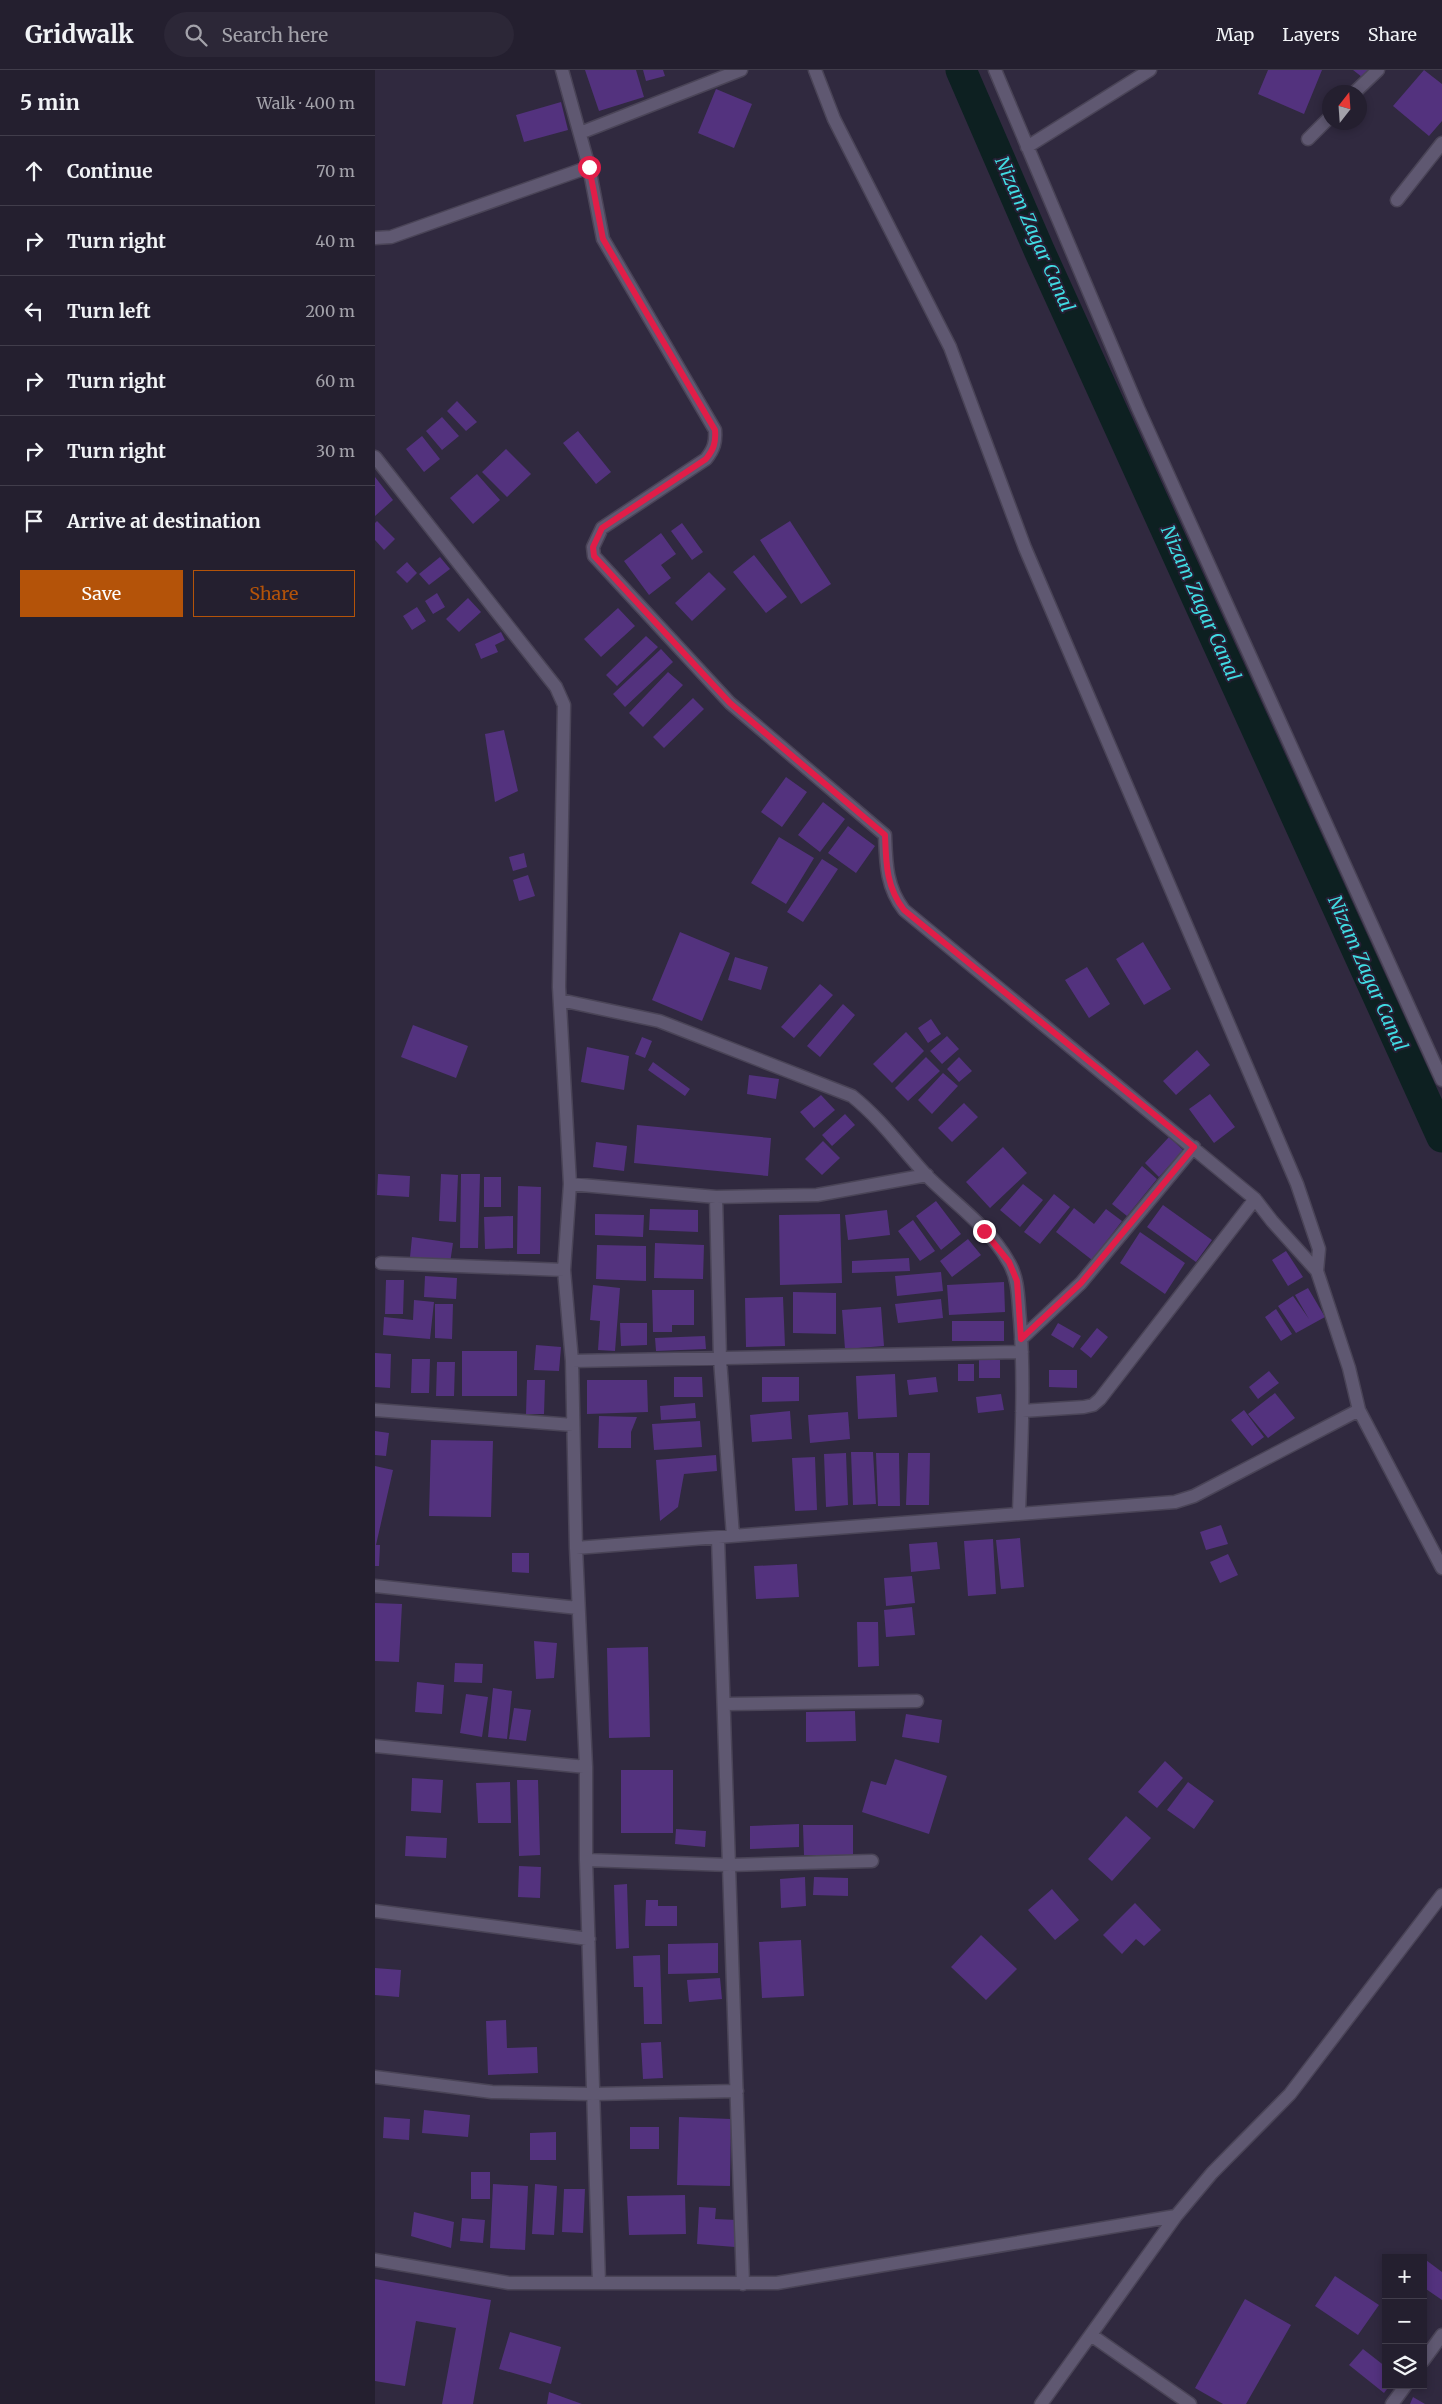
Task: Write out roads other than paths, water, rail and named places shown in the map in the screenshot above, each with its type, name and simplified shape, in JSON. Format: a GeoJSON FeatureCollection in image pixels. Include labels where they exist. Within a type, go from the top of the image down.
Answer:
{"type":"FeatureCollection","features":[{"type":"Feature","properties":{"kind":"street"},"geometry":{"type":"LineString","coordinates":[[562,70],[589,167],[603,239],[715,430],[716,441],[713,451],[706,459],[602,528],[593,547],[594,556],[730,703],[885,835],[887,873],[898,902],[904,910],[1255,1199],[1317,1271]]}},
{"type":"Feature","properties":{"kind":"street"},"geometry":{"type":"LineString","coordinates":[[580,133],[741,70]]}},
{"type":"Feature","properties":{"kind":"street"},"geometry":{"type":"LineString","coordinates":[[815,70],[834,119],[956,360],[1025,548],[1297,1184],[1319,1249],[1317,1271],[1349,1368],[1359,1410],[1442,1568]]}},
{"type":"Feature","properties":{"kind":"street"},"geometry":{"type":"LineString","coordinates":[[995,70],[1138,408],[1442,1080]]}},
{"type":"Feature","properties":{"kind":"street"},"geometry":{"type":"LineString","coordinates":[[1027,147],[1150,70]]}},
{"type":"Feature","properties":{"kind":"street"},"geometry":{"type":"LineString","coordinates":[[1362,85],[1378,70]]}},
{"type":"Feature","properties":{"kind":"street"},"geometry":{"type":"LineString","coordinates":[[1308,139],[1322,125]]}},
{"type":"Feature","properties":{"kind":"street"},"geometry":{"type":"LineString","coordinates":[[1397,200],[1442,143]]}},
{"type":"Feature","properties":{"kind":"street"},"geometry":{"type":"LineString","coordinates":[[375,238],[391,238],[589,167]]}},
{"type":"Feature","properties":{"kind":"street"},"geometry":{"type":"LineString","coordinates":[[375,457],[562,695],[564,704],[560,1000],[570,1184],[564,1270],[572,1360],[578,1608],[586,1767],[586,1860],[599,2284]]}},
{"type":"Feature","properties":{"kind":"street"},"geometry":{"type":"LineString","coordinates":[[560,1000],[659,1021],[852,1096],[874,1114],[927,1175],[984,1231],[1009,1262],[1017,1281],[1022,1346],[1019,1513]]}},
{"type":"Feature","properties":{"kind":"street"},"geometry":{"type":"LineString","coordinates":[[572,1360],[720,1359],[1022,1346],[1081,1283],[1194,1147]]}},
{"type":"Feature","properties":{"kind":"street"},"geometry":{"type":"LineString","coordinates":[[570,1184],[716,1197],[817,1195],[927,1175]]}},
{"type":"Feature","properties":{"kind":"street"},"geometry":{"type":"LineString","coordinates":[[716,1197],[720,1359],[733,1536]]}},
{"type":"Feature","properties":{"kind":"street"},"geometry":{"type":"LineString","coordinates":[[1022,1412],[1084,1407],[1093,1405],[1100,1399],[1255,1199]]}},
{"type":"Feature","properties":{"kind":"street"},"geometry":{"type":"LineString","coordinates":[[381,1263],[564,1270]]}},
{"type":"Feature","properties":{"kind":"street"},"geometry":{"type":"LineString","coordinates":[[375,1410],[573,1425]]}},
{"type":"Feature","properties":{"kind":"street"},"geometry":{"type":"LineString","coordinates":[[576,1548],[1184,1500],[1359,1410]]}},
{"type":"Feature","properties":{"kind":"street"},"geometry":{"type":"LineString","coordinates":[[718,1538],[743,2284]]}},
{"type":"Feature","properties":{"kind":"street"},"geometry":{"type":"LineString","coordinates":[[375,1586],[578,1608]]}},
{"type":"Feature","properties":{"kind":"street"},"geometry":{"type":"LineString","coordinates":[[725,1704],[917,1701]]}},
{"type":"Feature","properties":{"kind":"street"},"geometry":{"type":"LineString","coordinates":[[375,1746],[586,1767]]}},
{"type":"Feature","properties":{"kind":"street"},"geometry":{"type":"LineString","coordinates":[[586,1860],[730,1865],[872,1860]]}},
{"type":"Feature","properties":{"kind":"street"},"geometry":{"type":"LineString","coordinates":[[1041,2404],[1176,2216],[1212,2173],[1290,2094],[1442,1895]]}},
{"type":"Feature","properties":{"kind":"street"},"geometry":{"type":"LineString","coordinates":[[375,1911],[589,1939]]}},
{"type":"Feature","properties":{"kind":"street"},"geometry":{"type":"LineString","coordinates":[[375,2077],[492,2092],[593,2094],[737,2091]]}},
{"type":"Feature","properties":{"kind":"street"},"geometry":{"type":"LineString","coordinates":[[375,2260],[509,2284],[777,2283],[1176,2216]]}},
{"type":"Feature","properties":{"kind":"street"},"geometry":{"type":"LineString","coordinates":[[1091,2335],[1190,2404]]}},
{"type":"Feature","properties":{"kind":"street"},"geometry":{"type":"LineString","coordinates":[[1427,2356],[1442,2335]]}},
{"type":"Feature","properties":{"kind":"street"},"geometry":{"type":"LineString","coordinates":[[1392,2404],[1403,2389]]}},
{"type":"Feature","properties":{"kind":"waterway","name":"Nizam Zagar Canal"},"geometry":{"type":"LineString","coordinates":[[961,70],[1039,250],[1442,1137]]}}]}
